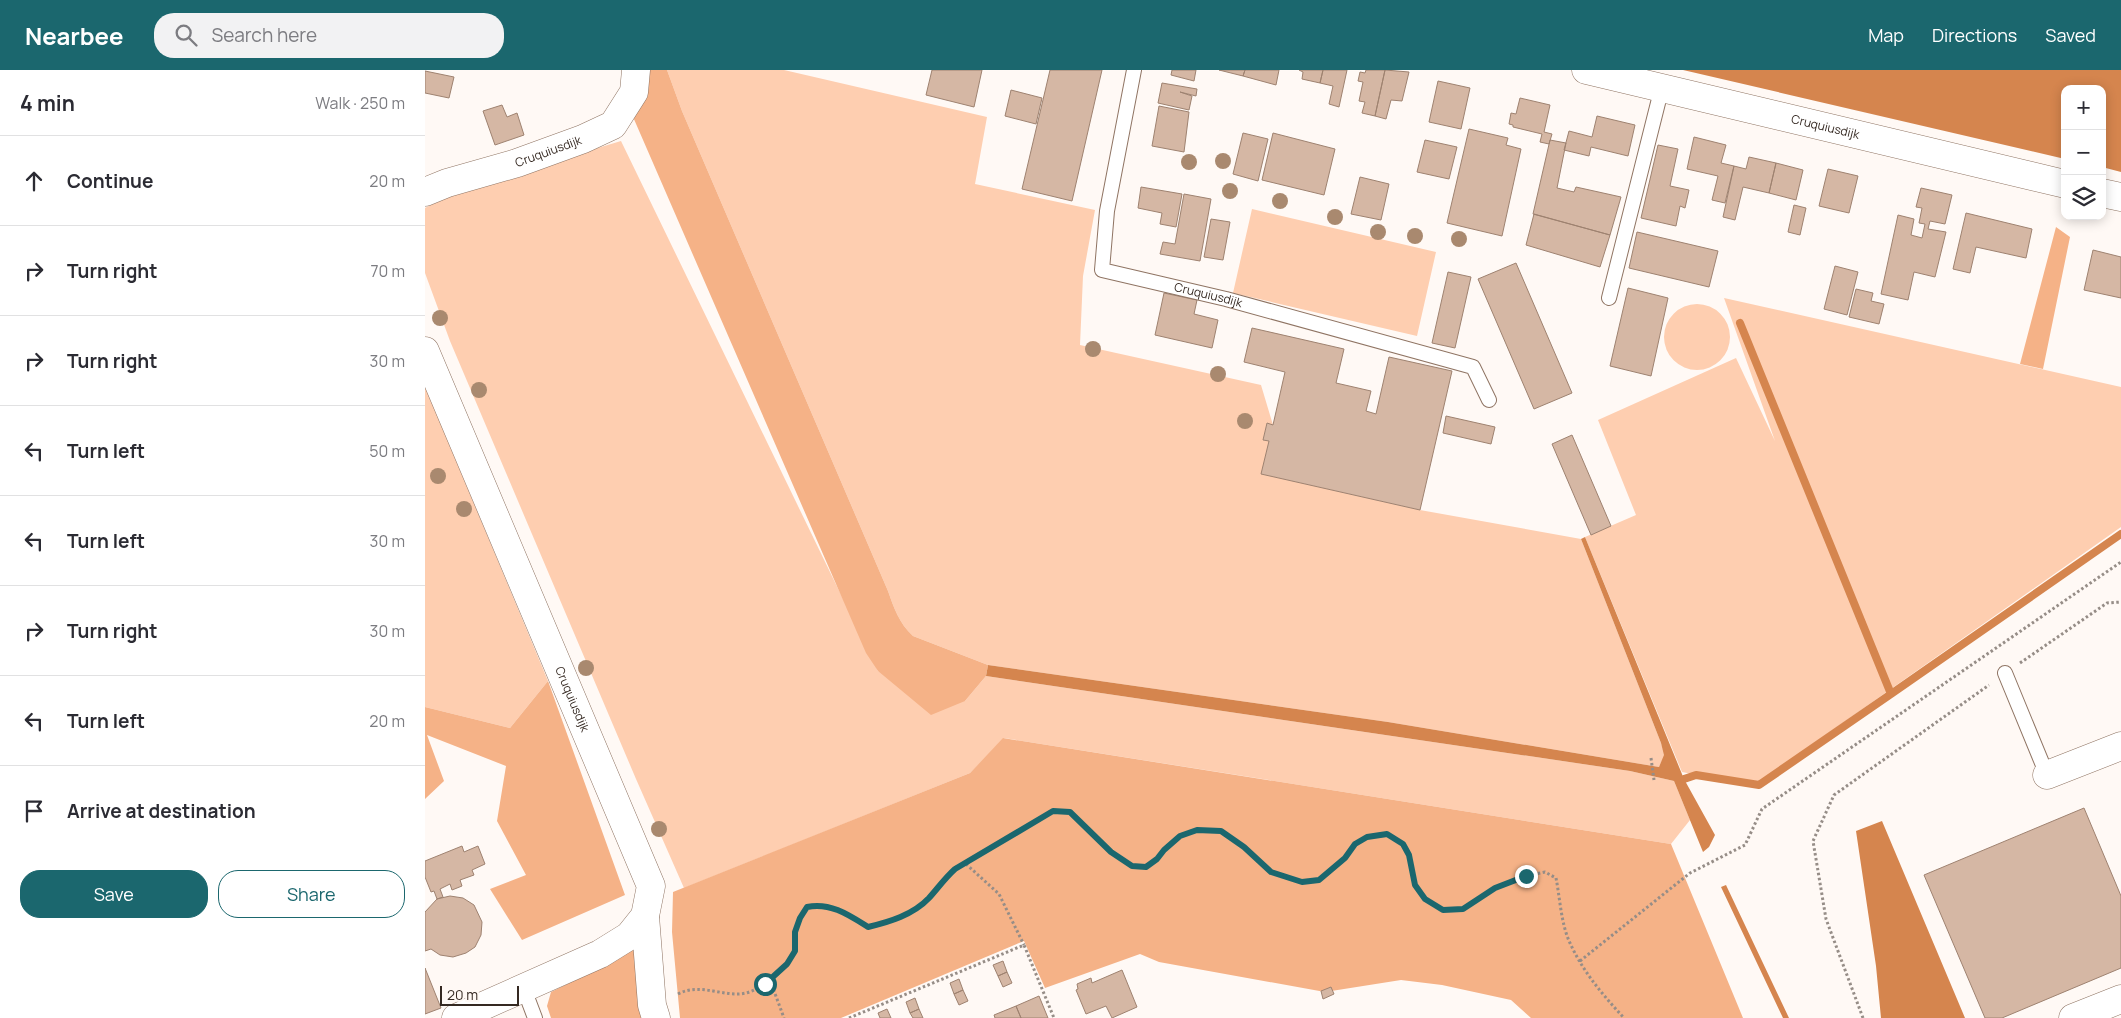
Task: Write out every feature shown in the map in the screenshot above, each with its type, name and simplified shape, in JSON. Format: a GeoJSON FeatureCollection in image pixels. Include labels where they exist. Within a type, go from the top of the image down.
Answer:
{"type":"FeatureCollection","features":[{"type":"Feature","properties":{"kind":"street","name":"Cruquiusdijk"},"geometry":{"type":"LineString","coordinates":[[425,192],[447,183],[517,163],[613,125],[634,92],[636,70]]}},
{"type":"Feature","properties":{"kind":"street","name":"Cruquiusdijk"},"geometry":{"type":"LineString","coordinates":[[1586,70],[2061,183]]}},
{"type":"Feature","properties":{"kind":"street"},"geometry":{"type":"LineString","coordinates":[[2106,194],[2121,197]]}},
{"type":"Feature","properties":{"kind":"street","name":"Cruquiusdijk"},"geometry":{"type":"LineString","coordinates":[[425,352],[651,886],[645,916],[629,936],[601,954],[524,990],[457,1018]]}},
{"type":"Feature","properties":{"kind":"street"},"geometry":{"type":"LineString","coordinates":[[2047,775],[2121,746]]}},
{"type":"Feature","properties":{"kind":"street"},"geometry":{"type":"LineString","coordinates":[[645,916],[654,1012]]}},
{"type":"Feature","properties":{"kind":"street"},"geometry":{"type":"LineString","coordinates":[[2083,1016],[2121,998]]}},
{"type":"Feature","properties":{"kind":"lane","name":"Cruquiusdijk"},"geometry":{"type":"LineString","coordinates":[[1134,70],[1107,211],[1103,270],[1226,299],[1473,367],[1489,400]]}},
{"type":"Feature","properties":{"kind":"lane"},"geometry":{"type":"LineString","coordinates":[[1609,298],[1662,88]]}},
{"type":"Feature","properties":{"kind":"lane"},"geometry":{"type":"LineString","coordinates":[[2005,673],[2047,775]]}},
{"type":"Feature","properties":{"kind":"lane"},"geometry":{"type":"LineString","coordinates":[[524,990],[535,1018]]}},
{"type":"Feature","properties":{"kind":"path"},"geometry":{"type":"LineString","coordinates":[[1580,961],[1690,873],[1745,845],[1762,809],[2121,562]]}},
{"type":"Feature","properties":{"kind":"path"},"geometry":{"type":"LineString","coordinates":[[1863,1018],[1826,919],[1813,841],[1834,795],[2107,603],[2121,602]]}},
{"type":"Feature","properties":{"kind":"path"},"geometry":{"type":"LineString","coordinates":[[1651,758],[1654,780]]}},
{"type":"Feature","properties":{"kind":"path"},"geometry":{"type":"LineString","coordinates":[[654,1012],[662,1002],[685,990],[701,989],[746,993],[770,980],[787,964],[795,951],[795,932],[800,918],[807,907],[815,905],[833,907],[868,927],[897,920],[927,900],[942,881],[955,869],[1053,811],[1070,812],[1111,852],[1132,866],[1146,867],[1180,836],[1197,830],[1221,831],[1244,847],[1271,872],[1302,882],[1319,880],[1345,858],[1355,844],[1367,837],[1387,834],[1403,844],[1409,855],[1415,885],[1425,899],[1443,910],[1463,909],[1495,888],[1526,876],[1545,872],[1556,878],[1569,941],[1587,974],[1624,1018]]}},
{"type":"Feature","properties":{"kind":"path"},"geometry":{"type":"LineString","coordinates":[[966,864],[999,894],[1024,945],[1054,1018]]}},
{"type":"Feature","properties":{"kind":"path"},"geometry":{"type":"LineString","coordinates":[[849,1018],[1024,945]]}},
{"type":"Feature","properties":{"kind":"path"},"geometry":{"type":"LineString","coordinates":[[770,980],[784,1018]]}},
{"type":"Feature","properties":{"kind":"shaded area"},"geometry":{"type":"Polygon","coordinates":[[[641,70],[667,70],[682,111],[901,621],[913,636],[988,665],[986,676],[965,701],[931,715],[878,671],[866,653],[630,110],[641,70]]]}},
{"type":"Feature","properties":{"kind":"shaded area"},"geometry":{"type":"Polygon","coordinates":[[[667,70],[784,70],[987,117],[975,184],[1095,210],[1083,276],[1080,345],[1261,385],[1273,425],[1267,423],[1263,440],[1269,441],[1262,474],[1420,510],[1581,539],[1661,743],[1665,755],[1659,767],[1388,722],[988,665],[913,636],[904,626],[895,609],[682,111],[667,70]]]}},
{"type":"Feature","properties":{"kind":"shaded area"},"geometry":{"type":"Polygon","coordinates":[[[1683,70],[2121,70],[2121,172],[2106,168],[2106,85],[2061,85],[2061,158],[1683,70]]]}},
{"type":"Feature","properties":{"kind":"shaded area"},"geometry":{"type":"Polygon","coordinates":[[[621,141],[878,671],[965,701],[986,676],[1630,771],[1674,781],[1690,820],[1671,844],[1004,738],[970,773],[684,888],[450,341],[425,273],[425,208],[461,189],[621,141]]]}},
{"type":"Feature","properties":{"kind":"shaded area"},"geometry":{"type":"Polygon","coordinates":[[[1252,209],[1436,252],[1417,336],[1233,293],[1252,209]]]}},
{"type":"Feature","properties":{"kind":"shaded area"},"geometry":{"type":"Polygon","coordinates":[[[2056,227],[2070,237],[2043,369],[2020,364],[2056,227]]]}},
{"type":"Feature","properties":{"kind":"shaded area"},"geometry":{"type":"Polygon","coordinates":[[[1724,298],[2121,387],[2121,527],[1753,786],[1682,772],[1585,537],[1636,515],[1598,420],[1736,358],[1775,441],[1724,298]]]}},
{"type":"Feature","properties":{"kind":"shaded area"},"geometry":{"type":"Polygon","coordinates":[[[1697,304],[1710,307],[1720,314],[1727,324],[1730,337],[1727,350],[1720,360],[1710,367],[1697,370],[1684,367],[1674,360],[1667,350],[1664,337],[1667,324],[1674,314],[1684,307],[1697,304]]]}},
{"type":"Feature","properties":{"kind":"shaded area"},"geometry":{"type":"Polygon","coordinates":[[[425,386],[548,681],[510,728],[425,707],[425,386]]]}},
{"type":"Feature","properties":{"kind":"shaded area"},"geometry":{"type":"Polygon","coordinates":[[[1585,537],[1684,779],[1715,835],[1709,847],[1703,852],[1674,781],[1630,771],[986,676],[988,665],[1388,722],[1659,767],[1664,755],[1661,743],[1581,539],[1585,537]]]}},
{"type":"Feature","properties":{"kind":"shaded area"},"geometry":{"type":"Polygon","coordinates":[[[548,681],[625,895],[522,940],[490,889],[526,875],[497,821],[506,766],[427,735],[444,781],[425,799],[425,707],[510,728],[548,681]]]}},
{"type":"Feature","properties":{"kind":"shaded area"},"geometry":{"type":"Polygon","coordinates":[[[1003,738],[1671,844],[1743,1018],[1531,1018],[1511,1000],[1442,985],[1401,980],[1325,992],[1159,962],[1140,954],[1045,988],[1024,941],[841,1018],[680,1018],[672,932],[673,892],[970,773],[1003,738]]]}},
{"type":"Feature","properties":{"kind":"shaded area"},"geometry":{"type":"Polygon","coordinates":[[[1882,821],[1965,1018],[1881,1018],[1876,966],[1856,831],[1882,821]]]}},
{"type":"Feature","properties":{"kind":"shaded area"},"geometry":{"type":"Polygon","coordinates":[[[1726,885],[1789,1018],[1783,1018],[1721,887],[1726,885]]]}},
{"type":"Feature","properties":{"kind":"shaded area"},"geometry":{"type":"Polygon","coordinates":[[[635,947],[642,1018],[551,1018],[547,1006],[551,992],[622,957],[635,947]]]}},
{"type":"Feature","properties":{"kind":"building"},"geometry":{"type":"Polygon","coordinates":[[[932,70],[982,70],[974,107],[926,95],[932,70]]]}},
{"type":"Feature","properties":{"kind":"building"},"geometry":{"type":"Polygon","coordinates":[[[1050,70],[1102,70],[1072,201],[1022,189],[1050,70]]]}},
{"type":"Feature","properties":{"kind":"building"},"geometry":{"type":"Polygon","coordinates":[[[1172,70],[1196,70],[1194,81],[1171,75],[1172,70]]]}},
{"type":"Feature","properties":{"kind":"building"},"geometry":{"type":"Polygon","coordinates":[[[1219,70],[1245,70],[1243,76],[1219,70]]]}},
{"type":"Feature","properties":{"kind":"building"},"geometry":{"type":"Polygon","coordinates":[[[1245,70],[1279,70],[1276,85],[1243,76],[1245,70]]]}},
{"type":"Feature","properties":{"kind":"building"},"geometry":{"type":"Polygon","coordinates":[[[1299,70],[1323,70],[1320,83],[1302,79],[1303,72],[1299,70]]]}},
{"type":"Feature","properties":{"kind":"building"},"geometry":{"type":"Polygon","coordinates":[[[1323,70],[1347,70],[1339,107],[1329,104],[1333,86],[1320,83],[1323,70]]]}},
{"type":"Feature","properties":{"kind":"building"},"geometry":{"type":"Polygon","coordinates":[[[1366,70],[1385,70],[1375,116],[1362,113],[1365,102],[1359,101],[1363,82],[1358,81],[1360,72],[1365,73],[1366,70]]]}},
{"type":"Feature","properties":{"kind":"building"},"geometry":{"type":"Polygon","coordinates":[[[1385,70],[1409,72],[1402,101],[1391,100],[1386,119],[1375,116],[1385,70]]]}},
{"type":"Feature","properties":{"kind":"building"},"geometry":{"type":"Polygon","coordinates":[[[425,71],[454,77],[449,98],[425,93],[425,71]]]}},
{"type":"Feature","properties":{"kind":"building"},"geometry":{"type":"Polygon","coordinates":[[[1438,81],[1470,88],[1461,129],[1429,122],[1438,81]]]}},
{"type":"Feature","properties":{"kind":"building"},"geometry":{"type":"Polygon","coordinates":[[[1162,83],[1197,89],[1196,96],[1180,92],[1192,96],[1189,110],[1158,103],[1162,83]]]}},
{"type":"Feature","properties":{"kind":"building"},"geometry":{"type":"Polygon","coordinates":[[[1011,90],[1042,98],[1036,124],[1005,116],[1011,90]]]}},
{"type":"Feature","properties":{"kind":"building"},"geometry":{"type":"Polygon","coordinates":[[[1520,98],[1550,105],[1544,132],[1552,134],[1549,144],[1540,142],[1542,134],[1513,127],[1513,125],[1509,124],[1511,113],[1516,114],[1520,98]]]}},
{"type":"Feature","properties":{"kind":"building"},"geometry":{"type":"Polygon","coordinates":[[[502,105],[507,117],[517,113],[524,135],[495,145],[483,111],[502,105]]]}},
{"type":"Feature","properties":{"kind":"building"},"geometry":{"type":"Polygon","coordinates":[[[1159,106],[1189,112],[1184,152],[1152,146],[1159,106]]]}},
{"type":"Feature","properties":{"kind":"building"},"geometry":{"type":"Polygon","coordinates":[[[1597,116],[1635,125],[1628,156],[1591,147],[1589,156],[1564,150],[1569,131],[1592,137],[1597,116]]]}},
{"type":"Feature","properties":{"kind":"building"},"geometry":{"type":"Polygon","coordinates":[[[1469,129],[1508,138],[1506,145],[1521,149],[1502,236],[1447,223],[1469,129]]]}},
{"type":"Feature","properties":{"kind":"building"},"geometry":{"type":"Polygon","coordinates":[[[1243,133],[1268,139],[1258,181],[1233,174],[1243,133]]]}},
{"type":"Feature","properties":{"kind":"building"},"geometry":{"type":"Polygon","coordinates":[[[1273,133],[1335,149],[1324,195],[1262,180],[1273,133]]]}},
{"type":"Feature","properties":{"kind":"building"},"geometry":{"type":"Polygon","coordinates":[[[1694,137],[1726,145],[1721,163],[1734,166],[1725,203],[1712,200],[1718,176],[1687,169],[1694,137]]]}},
{"type":"Feature","properties":{"kind":"building"},"geometry":{"type":"Polygon","coordinates":[[[1425,140],[1457,147],[1449,179],[1417,172],[1425,140]]]}},
{"type":"Feature","properties":{"kind":"building"},"geometry":{"type":"Polygon","coordinates":[[[1550,140],[1566,143],[1557,188],[1574,192],[1576,187],[1621,197],[1610,235],[1533,214],[1550,140]]]}},
{"type":"Feature","properties":{"kind":"building"},"geometry":{"type":"Polygon","coordinates":[[[1658,145],[1678,149],[1670,186],[1689,190],[1685,208],[1680,206],[1676,226],[1641,218],[1658,145]]]}},
{"type":"Feature","properties":{"kind":"building"},"geometry":{"type":"Polygon","coordinates":[[[1749,157],[1776,163],[1769,193],[1743,187],[1735,220],[1723,217],[1734,166],[1746,169],[1749,157]]]}},
{"type":"Feature","properties":{"kind":"building"},"geometry":{"type":"Polygon","coordinates":[[[1776,163],[1803,170],[1796,200],[1769,193],[1776,163]]]}},
{"type":"Feature","properties":{"kind":"building"},"geometry":{"type":"Polygon","coordinates":[[[1828,169],[1858,176],[1849,213],[1819,206],[1828,169]]]}},
{"type":"Feature","properties":{"kind":"building"},"geometry":{"type":"Polygon","coordinates":[[[1360,177],[1389,184],[1381,220],[1351,214],[1360,177]]]}},
{"type":"Feature","properties":{"kind":"building"},"geometry":{"type":"Polygon","coordinates":[[[1141,187],[1182,194],[1176,227],[1160,224],[1162,213],[1138,208],[1141,187]]]}},
{"type":"Feature","properties":{"kind":"building"},"geometry":{"type":"Polygon","coordinates":[[[1921,188],[1952,195],[1945,224],[1930,221],[1928,229],[1946,232],[1935,277],[1914,272],[1908,300],[1881,294],[1898,215],[1914,219],[1911,235],[1922,238],[1925,224],[1919,223],[1922,208],[1916,207],[1921,188]]]}},
{"type":"Feature","properties":{"kind":"building"},"geometry":{"type":"Polygon","coordinates":[[[1184,194],[1211,199],[1200,261],[1160,254],[1163,242],[1175,244],[1184,194]]]}},
{"type":"Feature","properties":{"kind":"building"},"geometry":{"type":"Polygon","coordinates":[[[1794,205],[1806,208],[1800,235],[1788,232],[1794,205]]]}},
{"type":"Feature","properties":{"kind":"building"},"geometry":{"type":"Polygon","coordinates":[[[1966,213],[2032,229],[2026,258],[1976,247],[1970,273],[1953,269],[1966,213]]]}},
{"type":"Feature","properties":{"kind":"building"},"geometry":{"type":"Polygon","coordinates":[[[1534,214],[1610,235],[1600,267],[1526,245],[1534,214]]]}},
{"type":"Feature","properties":{"kind":"building"},"geometry":{"type":"Polygon","coordinates":[[[1211,219],[1230,222],[1223,260],[1204,257],[1211,219]]]}},
{"type":"Feature","properties":{"kind":"building"},"geometry":{"type":"Polygon","coordinates":[[[1637,232],[1718,251],[1709,287],[1629,268],[1637,232]]]}},
{"type":"Feature","properties":{"kind":"building"},"geometry":{"type":"Polygon","coordinates":[[[2093,250],[2121,257],[2121,298],[2084,290],[2093,250]]]}},
{"type":"Feature","properties":{"kind":"building"},"geometry":{"type":"Polygon","coordinates":[[[1516,263],[1572,393],[1534,409],[1478,279],[1516,263]]]}},
{"type":"Feature","properties":{"kind":"building"},"geometry":{"type":"Polygon","coordinates":[[[1835,266],[1858,272],[1847,315],[1824,309],[1835,266]]]}},
{"type":"Feature","properties":{"kind":"building"},"geometry":{"type":"Polygon","coordinates":[[[1448,272],[1471,277],[1455,348],[1432,343],[1448,272]]]}},
{"type":"Feature","properties":{"kind":"building"},"geometry":{"type":"Polygon","coordinates":[[[1628,288],[1668,298],[1651,376],[1610,366],[1628,288]]]}},
{"type":"Feature","properties":{"kind":"building"},"geometry":{"type":"Polygon","coordinates":[[[1856,289],[1873,293],[1871,301],[1884,304],[1879,324],[1849,317],[1856,289]]]}},
{"type":"Feature","properties":{"kind":"building"},"geometry":{"type":"Polygon","coordinates":[[[1164,293],[1197,300],[1194,314],[1218,320],[1212,348],[1155,335],[1164,293]]]}},
{"type":"Feature","properties":{"kind":"building"},"geometry":{"type":"Polygon","coordinates":[[[1252,328],[1344,349],[1336,383],[1371,391],[1366,411],[1376,414],[1389,357],[1452,371],[1420,510],[1261,474],[1269,441],[1263,440],[1267,423],[1273,425],[1285,372],[1244,362],[1252,328]]]}},
{"type":"Feature","properties":{"kind":"building"},"geometry":{"type":"Polygon","coordinates":[[[1446,416],[1495,427],[1491,444],[1443,433],[1446,416]]]}},
{"type":"Feature","properties":{"kind":"building"},"geometry":{"type":"Polygon","coordinates":[[[1572,435],[1611,526],[1591,535],[1552,444],[1572,435]]]}},
{"type":"Feature","properties":{"kind":"building"},"geometry":{"type":"Polygon","coordinates":[[[2084,808],[2121,896],[2121,968],[2002,1018],[1985,1018],[1924,875],[2084,808]]]}},
{"type":"Feature","properties":{"kind":"building"},"geometry":{"type":"Polygon","coordinates":[[[462,846],[464,852],[478,846],[485,864],[472,870],[474,875],[460,880],[462,886],[452,890],[450,884],[440,889],[443,897],[437,899],[434,891],[431,892],[425,877],[425,861],[462,846]]]}},
{"type":"Feature","properties":{"kind":"building"},"geometry":{"type":"Polygon","coordinates":[[[450,896],[463,898],[474,905],[482,922],[481,935],[475,947],[466,953],[453,957],[440,955],[431,949],[425,951],[425,912],[437,899],[450,896]]]}},
{"type":"Feature","properties":{"kind":"building"},"geometry":{"type":"Polygon","coordinates":[[[1003,961],[1007,972],[998,976],[993,965],[1003,961]]]}},
{"type":"Feature","properties":{"kind":"building"},"geometry":{"type":"Polygon","coordinates":[[[425,968],[441,1008],[425,1014],[425,968]]]}},
{"type":"Feature","properties":{"kind":"building"},"geometry":{"type":"Polygon","coordinates":[[[1122,970],[1137,1007],[1112,1018],[1106,1006],[1086,1014],[1076,990],[1078,989],[1077,984],[1091,978],[1092,983],[1122,970]]]}},
{"type":"Feature","properties":{"kind":"building"},"geometry":{"type":"Polygon","coordinates":[[[1007,972],[1012,983],[1003,987],[998,976],[1007,972]]]}},
{"type":"Feature","properties":{"kind":"building"},"geometry":{"type":"Polygon","coordinates":[[[959,979],[963,990],[954,994],[950,983],[959,979]]]}},
{"type":"Feature","properties":{"kind":"building"},"geometry":{"type":"Polygon","coordinates":[[[1331,987],[1334,994],[1323,999],[1321,991],[1331,987]]]}},
{"type":"Feature","properties":{"kind":"building"},"geometry":{"type":"Polygon","coordinates":[[[963,990],[968,1001],[959,1005],[954,994],[963,990]]]}},
{"type":"Feature","properties":{"kind":"building"},"geometry":{"type":"Polygon","coordinates":[[[1039,996],[1048,1018],[1021,1018],[1016,1006],[1039,996]]]}},
{"type":"Feature","properties":{"kind":"building"},"geometry":{"type":"Polygon","coordinates":[[[915,998],[919,1009],[910,1013],[906,1002],[915,998]]]}},
{"type":"Feature","properties":{"kind":"building"},"geometry":{"type":"Polygon","coordinates":[[[1016,1006],[1021,1018],[995,1018],[994,1015],[1016,1006]]]}},
{"type":"Feature","properties":{"kind":"building"},"geometry":{"type":"Polygon","coordinates":[[[887,1009],[891,1018],[880,1018],[878,1013],[887,1009]]]}},
{"type":"Feature","properties":{"kind":"building"},"geometry":{"type":"Polygon","coordinates":[[[919,1009],[923,1018],[913,1018],[910,1013],[919,1009]]]}},
{"type":"Feature","properties":{"kind":"waterway"},"geometry":{"type":"LineString","coordinates":[[1684,779],[1696,775],[1759,785],[1891,694],[1740,323]]}},
{"type":"Feature","properties":{"kind":"waterway"},"geometry":{"type":"LineString","coordinates":[[1891,694],[2121,534]]}},
{"type":"Feature","properties":{"kind":"route"},"geometry":{"type":"LineString","coordinates":[[765,984],[787,964],[795,951],[795,932],[800,918],[807,907],[815,905],[833,907],[868,927],[897,920],[927,900],[942,881],[955,869],[1053,811],[1070,812],[1111,852],[1132,866],[1146,867],[1180,836],[1197,830],[1221,831],[1244,847],[1271,872],[1302,882],[1319,880],[1333,870],[1355,844],[1367,837],[1387,834],[1403,844],[1409,855],[1415,885],[1425,899],[1443,910],[1463,909],[1495,888],[1526,876]]}}]}
